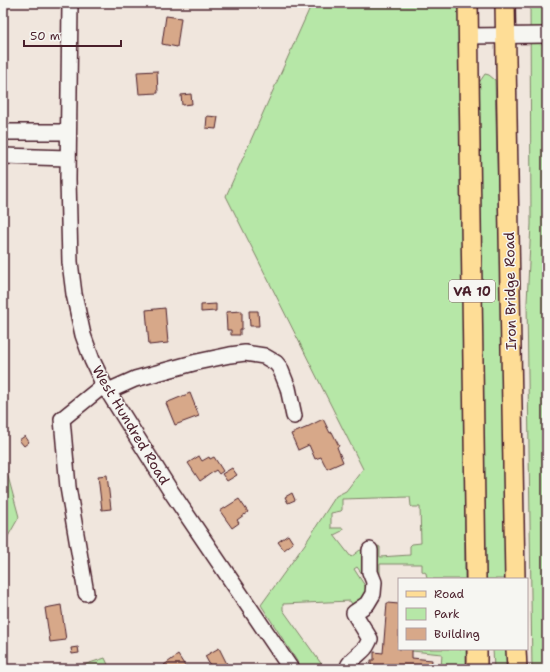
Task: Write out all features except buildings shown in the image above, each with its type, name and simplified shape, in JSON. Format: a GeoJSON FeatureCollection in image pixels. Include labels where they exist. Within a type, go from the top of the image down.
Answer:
{"type":"FeatureCollection","features":[{"type":"Feature","properties":{"kind":"main road","name":"VA 10"},"geometry":{"type":"LineString","coordinates":[[468,3],[476,578]]}},
{"type":"Feature","properties":{"kind":"main road","name":"Iron Bridge Road"},"geometry":{"type":"LineString","coordinates":[[505,3],[515,578]]}},
{"type":"Feature","properties":{"kind":"main road"},"geometry":{"type":"LineString","coordinates":[[477,650],[477,669]]}},
{"type":"Feature","properties":{"kind":"main road"},"geometry":{"type":"LineString","coordinates":[[516,650],[517,669]]}},
{"type":"Feature","properties":{"kind":"street","name":"West Hundred Road"},"geometry":{"type":"LineString","coordinates":[[70,3],[68,132],[70,262],[74,294],[83,334],[92,360],[106,388],[170,490],[291,669]]}},
{"type":"Feature","properties":{"kind":"street"},"geometry":{"type":"LineString","coordinates":[[468,36],[547,35]]}},
{"type":"Feature","properties":{"kind":"street"},"geometry":{"type":"LineString","coordinates":[[3,132],[68,132]]}},
{"type":"Feature","properties":{"kind":"street"},"geometry":{"type":"LineString","coordinates":[[3,156],[68,158]]}},
{"type":"Feature","properties":{"kind":"street"},"geometry":{"type":"LineString","coordinates":[[86,593],[68,487],[62,419],[106,388],[197,362],[245,353],[264,356],[276,363],[280,368],[288,388],[294,416]]}},
{"type":"Feature","properties":{"kind":"street"},"geometry":{"type":"LineString","coordinates":[[347,669],[354,658],[366,647],[370,639],[354,613],[367,604],[373,594],[374,582],[370,572],[370,550]]}},
{"type":"Feature","properties":{"kind":"green space"},"geometry":{"type":"Polygon","coordinates":[[[312,3],[467,3],[474,492],[465,493],[465,578],[427,578],[426,573],[422,571],[422,564],[380,564],[380,574],[378,574],[375,547],[380,547],[380,557],[410,555],[410,546],[412,544],[421,543],[420,507],[411,506],[410,497],[342,499],[342,510],[331,513],[331,528],[343,528],[342,531],[334,535],[351,557],[360,550],[363,551],[364,575],[357,567],[354,569],[367,589],[367,595],[355,605],[350,601],[283,604],[283,610],[325,669],[302,669],[261,605],[305,544],[336,496],[346,491],[363,469],[226,196],[312,3]]]}},
{"type":"Feature","properties":{"kind":"green space"},"geometry":{"type":"Polygon","coordinates":[[[530,3],[547,3],[547,669],[532,669],[527,302],[531,224],[530,3]]]}},
{"type":"Feature","properties":{"kind":"green space"},"geometry":{"type":"Polygon","coordinates":[[[485,74],[489,75],[495,80],[499,235],[505,316],[509,578],[486,578],[478,84],[485,74]]]}},
{"type":"Feature","properties":{"kind":"green space"},"geometry":{"type":"Polygon","coordinates":[[[3,458],[19,517],[3,545],[3,458]]]}},
{"type":"Feature","properties":{"kind":"green space"},"geometry":{"type":"Polygon","coordinates":[[[466,650],[466,669],[441,669],[442,654],[412,651],[466,650]]]}},
{"type":"Feature","properties":{"kind":"green space"},"geometry":{"type":"Polygon","coordinates":[[[493,650],[511,650],[511,669],[494,669],[493,650]]]}},
{"type":"Feature","properties":{"kind":"green space"},"geometry":{"type":"Polygon","coordinates":[[[105,658],[110,669],[71,669],[105,658]]]}}]}
